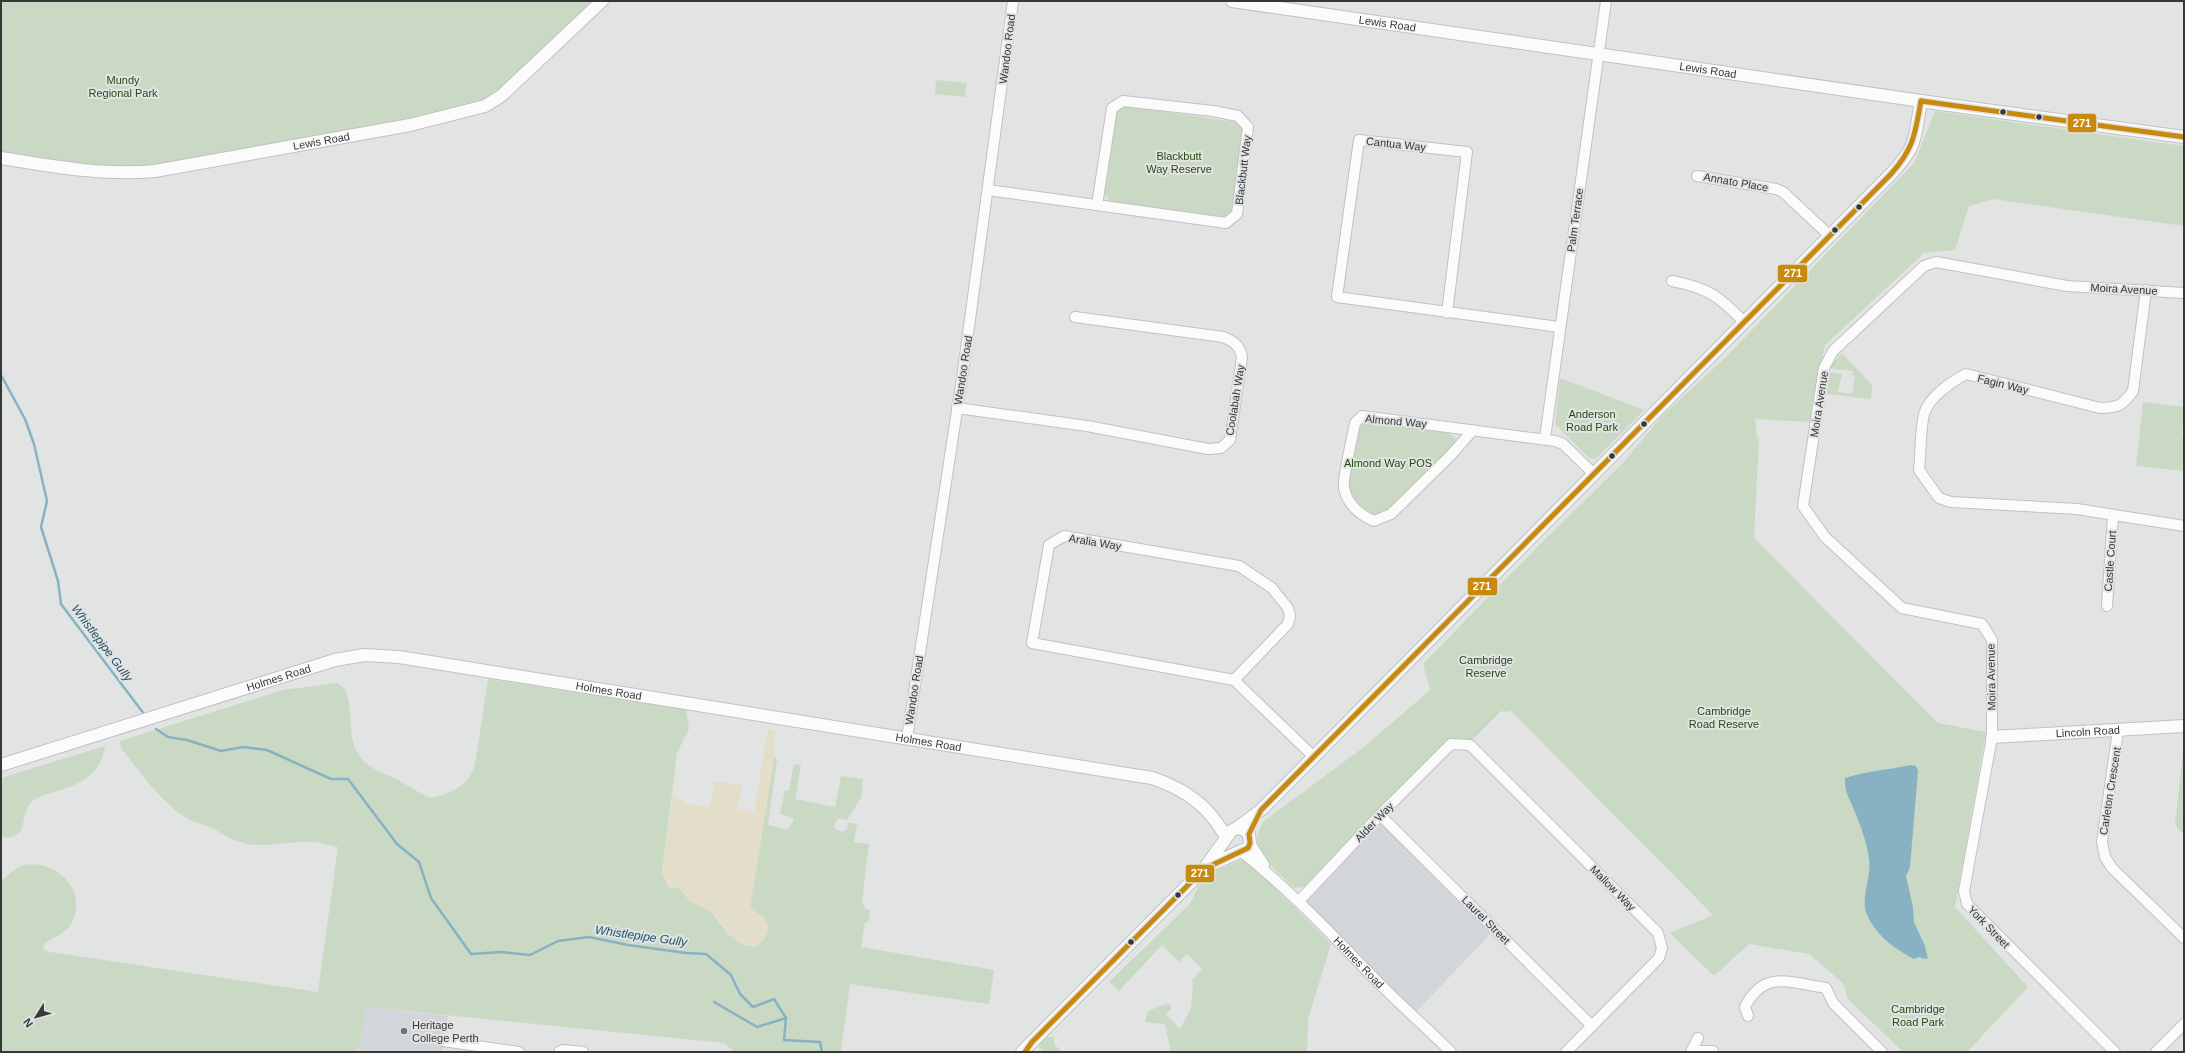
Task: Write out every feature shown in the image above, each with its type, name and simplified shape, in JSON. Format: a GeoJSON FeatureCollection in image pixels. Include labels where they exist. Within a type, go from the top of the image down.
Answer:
{"type":"FeatureCollection","features":[{"type":"Feature","properties":{"kind":"street","name":"Lewis Road"},"geometry":{"type":"LineString","coordinates":[[1,158],[52,166],[132,173],[155,171],[410,125],[485,106],[501,96],[602,1]]}},
{"type":"Feature","properties":{"kind":"street","name":"Wandoo Road"},"geometry":{"type":"LineString","coordinates":[[907,738],[957,408],[1013,1]]}},
{"type":"Feature","properties":{"kind":"street","name":"Lewis Road"},"geometry":{"type":"LineString","coordinates":[[1232,1],[1921,101],[2184,137]]}},
{"type":"Feature","properties":{"kind":"street","name":"Palm Terrace"},"geometry":{"type":"LineString","coordinates":[[1545,438],[1559,327],[1606,1]]}},
{"type":"Feature","properties":{"kind":"street","name":"Blackbutt Way"},"geometry":{"type":"LineString","coordinates":[[988,190],[1226,223],[1237,214],[1248,127],[1238,116],[1213,111],[1123,101],[1112,108],[1097,205]]}},
{"type":"Feature","properties":{"kind":"street"},"geometry":{"type":"LineString","coordinates":[[1025,1050],[1204,869],[1231,833],[1261,810],[1314,757],[1890,174],[1912,150],[1916,137],[1921,101]]}},
{"type":"Feature","properties":{"kind":"street","name":"Cantua Way"},"geometry":{"type":"LineString","coordinates":[[1447,313],[1467,152],[1359,140],[1337,297],[1447,313],[1559,327]]}},
{"type":"Feature","properties":{"kind":"street","name":"Annato Place"},"geometry":{"type":"LineString","coordinates":[[1697,176],[1776,189],[1783,192],[1830,236]]}},
{"type":"Feature","properties":{"kind":"street","name":"Moira Avenue"},"geometry":{"type":"LineString","coordinates":[[1992,737],[1992,640],[1982,624],[1902,608],[1825,537],[1803,506],[1824,368],[1832,351],[1924,266],[1936,262],[2067,286],[2184,293]]}},
{"type":"Feature","properties":{"kind":"street"},"geometry":{"type":"LineString","coordinates":[[1672,281],[1699,287],[1712,293],[1744,322]]}},
{"type":"Feature","properties":{"kind":"street","name":"Fagin Way"},"geometry":{"type":"LineString","coordinates":[[2146,290],[2134,391],[2116,408],[2100,408],[1966,374],[1952,382],[1931,403],[1924,414],[1919,470],[1939,498],[1951,502],[2077,509],[2184,526]]}},
{"type":"Feature","properties":{"kind":"street","name":"Coolabah Way"},"geometry":{"type":"LineString","coordinates":[[957,408],[1086,426],[1208,449],[1221,448],[1230,440],[1242,357],[1241,350],[1237,345],[1223,337],[1075,317]]}},
{"type":"Feature","properties":{"kind":"street","name":"Almond Way"},"geometry":{"type":"LineString","coordinates":[[1472,430],[1451,455],[1391,514],[1374,521],[1363,516],[1350,503],[1343,487],[1355,423],[1362,416],[1545,438],[1563,444],[1594,474]]}},
{"type":"Feature","properties":{"kind":"street","name":"Castle Court"},"geometry":{"type":"LineString","coordinates":[[2108,606],[2114,516]]}},
{"type":"Feature","properties":{"kind":"street","name":"Aralia Way"},"geometry":{"type":"LineString","coordinates":[[1064,536],[1239,566],[1272,588],[1288,608],[1290,616],[1288,624],[1234,680],[1032,643],[1049,545],[1064,536]]}},
{"type":"Feature","properties":{"kind":"street","name":"Holmes Road"},"geometry":{"type":"LineString","coordinates":[[1,765],[297,671],[335,660],[364,655],[399,657],[1152,778],[1169,784],[1188,794],[1231,833],[1243,828],[1245,845],[1268,872],[1376,980],[1451,1052]]}},
{"type":"Feature","properties":{"kind":"street"},"geometry":{"type":"LineString","coordinates":[[1234,680],[1314,757]]}},
{"type":"Feature","properties":{"kind":"street","name":"Lincoln Road"},"geometry":{"type":"LineString","coordinates":[[1992,737],[2118,731],[2184,726]]}},
{"type":"Feature","properties":{"kind":"street","name":"Carleton Crescent"},"geometry":{"type":"LineString","coordinates":[[2118,731],[2102,842],[2105,857],[2112,868],[2184,938]]}},
{"type":"Feature","properties":{"kind":"street","name":"York Street"},"geometry":{"type":"LineString","coordinates":[[1992,737],[1964,891],[1966,904],[2115,1052]]}},
{"type":"Feature","properties":{"kind":"street","name":"Alder Way"},"geometry":{"type":"LineString","coordinates":[[1298,901],[1380,815],[1451,744]]}},
{"type":"Feature","properties":{"kind":"street","name":"Mallow Way"},"geometry":{"type":"LineString","coordinates":[[1451,744],[1470,746],[1658,933],[1662,948],[1659,958],[1566,1052]]}},
{"type":"Feature","properties":{"kind":"street"},"geometry":{"type":"LineString","coordinates":[[1204,869],[1245,845],[1261,810]]}},
{"type":"Feature","properties":{"kind":"street","name":"Laurel Street"},"geometry":{"type":"LineString","coordinates":[[1380,815],[1592,1026]]}},
{"type":"Feature","properties":{"kind":"street"},"geometry":{"type":"LineString","coordinates":[[1231,833],[1229,848],[1245,845]]}},
{"type":"Feature","properties":{"kind":"street"},"geometry":{"type":"LineString","coordinates":[[1748,1016],[1745,1007],[1748,1001],[1761,987],[1769,982],[1826,988],[1833,1003],[1882,1052]]}},
{"type":"Feature","properties":{"kind":"street"},"geometry":{"type":"LineString","coordinates":[[2156,1052],[2184,1024]]}},
{"type":"Feature","properties":{"kind":"street"},"geometry":{"type":"LineString","coordinates":[[1698,1038],[1691,1051],[1713,1051]]}},
{"type":"Feature","properties":{"kind":"street"},"geometry":{"type":"LineString","coordinates":[[443,1041],[519,1052]]}},
{"type":"Feature","properties":{"kind":"street"},"geometry":{"type":"LineString","coordinates":[[559,1052],[563,1050],[583,1052]]}},
{"type":"Feature","properties":{"kind":"shaded area"},"geometry":{"type":"Polygon","coordinates":[[[1380,815],[1495,929],[1413,1015],[1299,901],[1380,815]]]}},
{"type":"Feature","properties":{"kind":"shaded area","name":"Heritage College Perth"},"geometry":{"type":"Polygon","coordinates":[[[366,1007],[448,1016],[442,1052],[359,1052],[366,1007]]]}},
{"type":"Feature","properties":{"kind":"green space","name":"Mundy Regional Park"},"geometry":{"type":"Polygon","coordinates":[[[1,1],[604,1],[485,106],[132,173],[1,158],[1,1]]]}},
{"type":"Feature","properties":{"kind":"green space"},"geometry":{"type":"Polygon","coordinates":[[[936,80],[967,83],[965,97],[935,94],[936,80]]]}},
{"type":"Feature","properties":{"kind":"green space","name":"Blackbutt Way Reserve"},"geometry":{"type":"Polygon","coordinates":[[[1124,106],[1237,122],[1243,129],[1232,210],[1225,217],[1111,202],[1104,194],[1116,112],[1124,106]]]}},
{"type":"Feature","properties":{"kind":"green space"},"geometry":{"type":"Polygon","coordinates":[[[1935,111],[2184,146],[2184,226],[1993,199],[1969,206],[1955,250],[1924,253],[1825,345],[1812,405],[1811,422],[1755,419],[1757,439],[1759,438],[1754,538],[1938,723],[1986,732],[1955,907],[2028,987],[1967,1052],[1903,1052],[1847,998],[1844,984],[1809,954],[1749,944],[1714,976],[1670,933],[1713,915],[1510,710],[1507,712],[1501,711],[1469,743],[1449,742],[1305,887],[1294,888],[1276,871],[1260,849],[1258,834],[1263,822],[1364,747],[1430,690],[1423,664],[1539,545],[1623,463],[1662,416],[1725,358],[1914,163],[1935,111]]]}},
{"type":"Feature","properties":{"kind":"green space"},"geometry":{"type":"Polygon","coordinates":[[[1842,353],[1872,385],[1871,399],[1828,394],[1823,395],[1827,372],[1842,374],[1838,392],[1852,394],[1855,376],[1852,375],[1853,371],[1835,369],[1841,360],[1834,369],[1829,367],[1842,353]]]}},
{"type":"Feature","properties":{"kind":"green space","name":"Anderson Road Park"},"geometry":{"type":"Polygon","coordinates":[[[1560,378],[1644,410],[1596,459],[1589,458],[1555,424],[1560,378]]]}},
{"type":"Feature","properties":{"kind":"green space"},"geometry":{"type":"Polygon","coordinates":[[[2143,402],[2184,407],[2182,436],[2184,437],[2184,471],[2136,466],[2143,402]]]}},
{"type":"Feature","properties":{"kind":"green space","name":"Almond Way POS"},"geometry":{"type":"Polygon","coordinates":[[[1366,421],[1449,432],[1458,442],[1391,514],[1374,521],[1363,516],[1343,487],[1356,429],[1366,421]]]}},
{"type":"Feature","properties":{"kind":"green space"},"geometry":{"type":"Polygon","coordinates":[[[488,679],[686,709],[689,729],[677,753],[662,872],[675,887],[680,889],[693,903],[699,904],[711,912],[730,936],[762,942],[768,931],[759,915],[750,908],[774,758],[777,759],[768,825],[786,830],[792,824],[794,818],[780,814],[785,790],[789,791],[794,764],[801,765],[795,799],[835,807],[841,776],[863,779],[861,798],[847,820],[838,818],[834,826],[836,830],[843,832],[847,829],[848,823],[857,824],[854,842],[869,844],[862,902],[865,908],[870,910],[868,922],[865,922],[861,947],[994,970],[989,1004],[850,984],[841,1052],[734,1052],[724,1043],[366,1007],[360,1046],[356,1052],[1,1052],[1,880],[24,865],[36,864],[57,872],[66,880],[76,899],[76,910],[72,922],[63,933],[44,944],[43,949],[50,952],[318,992],[338,847],[309,842],[264,845],[246,844],[214,829],[194,822],[178,812],[160,796],[121,748],[120,741],[283,690],[336,683],[343,687],[347,694],[354,744],[357,752],[364,762],[431,798],[446,794],[458,788],[464,783],[472,772],[475,765],[488,679]]]}},
{"type":"Feature","properties":{"kind":"green space"},"geometry":{"type":"Polygon","coordinates":[[[2184,743],[2184,834],[2175,825],[2184,743]]]}},
{"type":"Feature","properties":{"kind":"green space"},"geometry":{"type":"Polygon","coordinates":[[[105,746],[103,757],[93,772],[86,778],[70,787],[33,800],[27,808],[21,831],[12,837],[1,838],[1,778],[105,746]]]}},
{"type":"Feature","properties":{"kind":"green space"},"geometry":{"type":"Polygon","coordinates":[[[1243,859],[1257,870],[1331,944],[1308,1019],[1307,1052],[1171,1052],[1165,1024],[1145,1022],[1148,1011],[1168,1003],[1172,1008],[1166,1014],[1180,1029],[1191,1008],[1193,983],[1191,981],[1202,969],[1187,954],[1179,962],[1162,945],[1119,991],[1109,982],[1189,905],[1199,886],[1213,872],[1243,859]]]}},
{"type":"Feature","properties":{"kind":"green space"},"geometry":{"type":"Polygon","coordinates":[[[1053,1036],[1055,1045],[1062,1052],[1045,1052],[1038,1047],[1045,1038],[1053,1036]]]}},
{"type":"Feature","properties":{"kind":"sand"},"geometry":{"type":"Polygon","coordinates":[[[768,729],[775,731],[774,758],[750,908],[763,917],[766,921],[768,925],[768,933],[757,946],[748,946],[741,944],[731,936],[712,913],[689,900],[681,890],[678,888],[669,889],[662,872],[672,794],[685,803],[710,807],[714,782],[742,784],[738,809],[754,812],[768,729]]]}},
{"type":"Feature","properties":{"kind":"water"},"geometry":{"type":"Polygon","coordinates":[[[1910,765],[1916,766],[1918,771],[1910,867],[1906,876],[1913,907],[1914,922],[1925,946],[1928,958],[1925,959],[1919,957],[1914,959],[1900,951],[1882,937],[1868,917],[1865,896],[1869,873],[1868,853],[1862,829],[1846,791],[1845,783],[1845,778],[1910,765]]]}},
{"type":"Feature","properties":{"kind":"waterway","name":"Whistlepipe Gully"},"geometry":{"type":"LineString","coordinates":[[1,375],[25,419],[34,444],[47,501],[41,527],[58,581],[61,604],[144,714]]}},
{"type":"Feature","properties":{"kind":"waterway","name":"Whistlepipe Gully"},"geometry":{"type":"LineString","coordinates":[[156,729],[168,737],[187,740],[221,751],[243,747],[267,750],[331,779],[348,779],[397,844],[419,862],[431,898],[471,954],[501,952],[530,955],[558,941],[589,937],[628,945],[686,953],[706,954],[731,975],[740,994],[753,1007],[774,999],[786,1018]]}},
{"type":"Feature","properties":{"kind":"waterway"},"geometry":{"type":"LineString","coordinates":[[714,1002],[757,1027],[786,1018],[784,1040],[820,1042],[822,1052]]}},
{"type":"Feature","properties":{"kind":"transit line","name":"271"},"geometry":{"type":"LineString","coordinates":[[1921,101],[2184,137]]}},
{"type":"Feature","properties":{"kind":"transit line","name":"271"},"geometry":{"type":"LineString","coordinates":[[1025,1052],[1032,1042],[1204,869],[1248,848],[1250,843],[1249,834],[1261,810],[1891,174],[1899,165],[1909,148],[1915,132],[1921,101]]}},
{"type":"Feature","properties":{"kind":"place","name":"Heritage College Perth"},"geometry":{"type":"Point","coordinates":[404,1031]}},
{"type":"Feature","properties":{"kind":"park label","name":"Cambridge Reserve"},"geometry":{"type":"Point","coordinates":[1486,666]}},
{"type":"Feature","properties":{"kind":"park label","name":"Cambridge Road Reserve"},"geometry":{"type":"Point","coordinates":[1724,717]}},
{"type":"Feature","properties":{"kind":"park label","name":"Cambridge Road Park"},"geometry":{"type":"Point","coordinates":[1918,1015]}}]}
